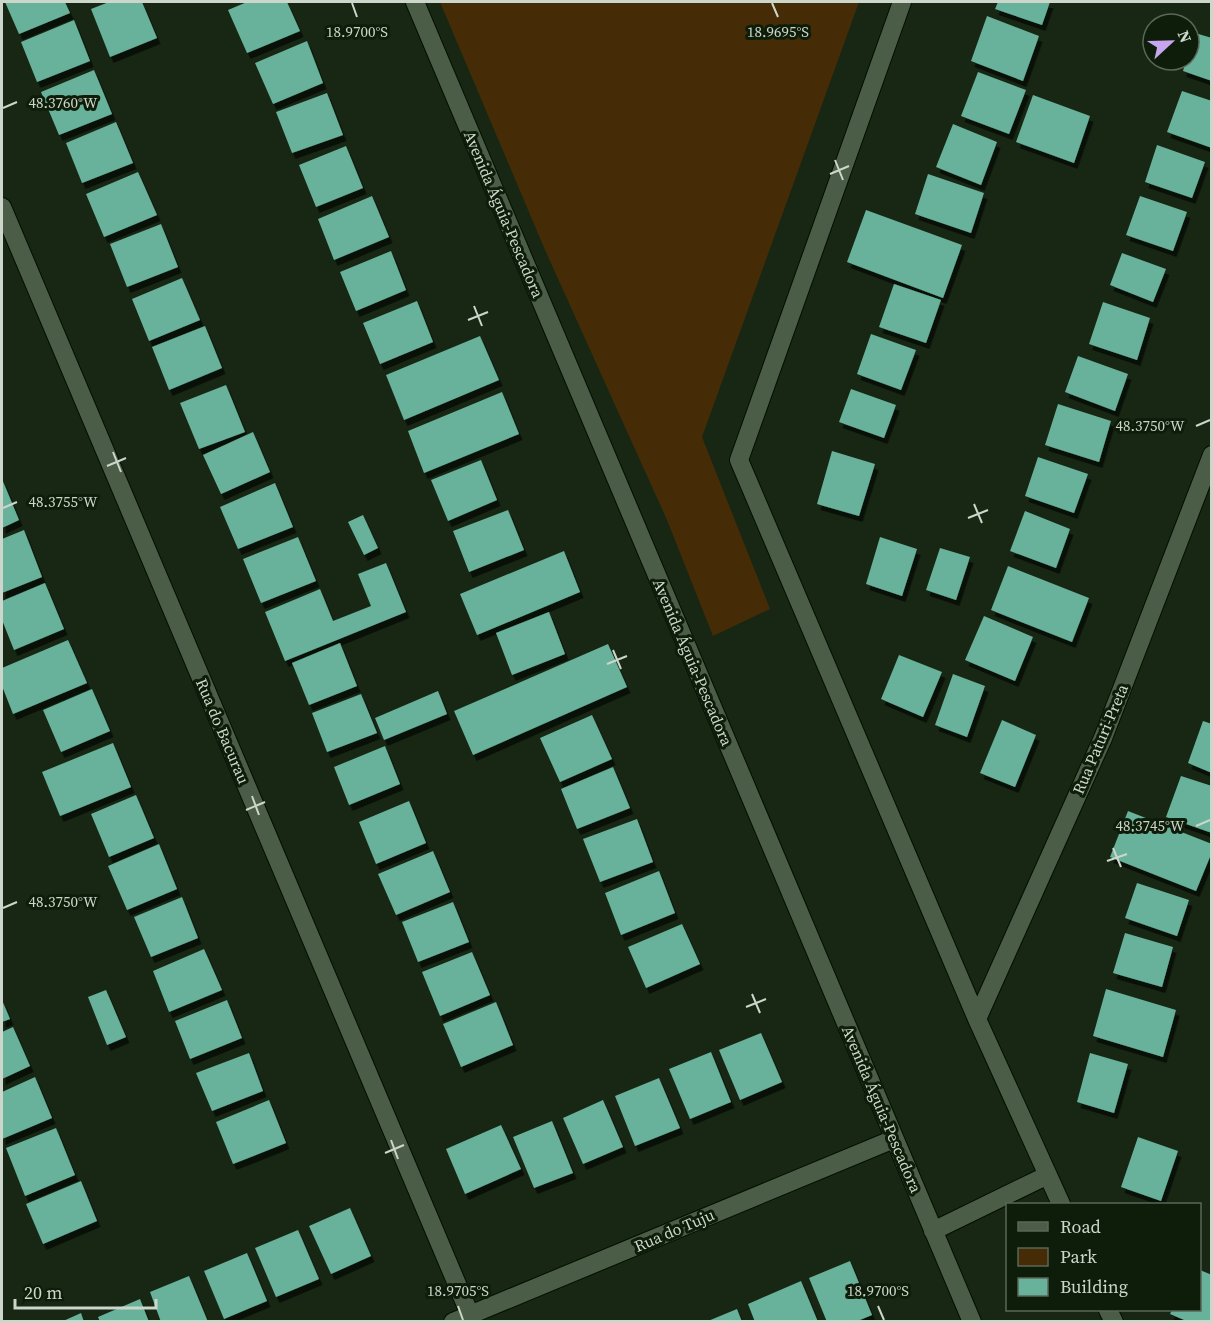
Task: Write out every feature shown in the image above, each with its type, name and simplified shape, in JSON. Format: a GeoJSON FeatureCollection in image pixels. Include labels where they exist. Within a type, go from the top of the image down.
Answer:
{"type":"FeatureCollection","features":[{"type":"Feature","properties":{"kind":"street","name":"Avenida Águia-Pescadora"},"geometry":{"type":"LineString","coordinates":[[415,2],[972,1322]]}},
{"type":"Feature","properties":{"kind":"street"},"geometry":{"type":"LineString","coordinates":[[902,2],[739,460],[977,1019],[1061,1203]]}},
{"type":"Feature","properties":{"kind":"street","name":"Rua do Bacurau"},"geometry":{"type":"LineString","coordinates":[[2,207],[465,1319]]}},
{"type":"Feature","properties":{"kind":"street","name":"Rua Paturi-Preta"},"geometry":{"type":"LineString","coordinates":[[977,1019],[1103,738],[1212,455]]}},
{"type":"Feature","properties":{"kind":"street","name":"Rua do Tuju"},"geometry":{"type":"LineString","coordinates":[[465,1319],[894,1138]]}},
{"type":"Feature","properties":{"kind":"street"},"geometry":{"type":"LineString","coordinates":[[933,1231],[1048,1175]]}},
{"type":"Feature","properties":{"kind":"green space"},"geometry":{"type":"Polygon","coordinates":[[[440,2],[859,2],[702,437],[770,609],[713,636],[667,520],[545,250],[440,2]]]}},
{"type":"Feature","properties":{"kind":"building"},"geometry":{"type":"Polygon","coordinates":[[[5,2],[65,2],[70,13],[19,34],[5,2]]]}},
{"type":"Feature","properties":{"kind":"building"},"geometry":{"type":"Polygon","coordinates":[[[109,2],[142,2],[157,38],[110,57],[91,9],[109,2]]]}},
{"type":"Feature","properties":{"kind":"building"},"geometry":{"type":"Polygon","coordinates":[[[247,2],[287,2],[300,31],[247,53],[228,10],[247,2]]]}},
{"type":"Feature","properties":{"kind":"building"},"geometry":{"type":"Polygon","coordinates":[[[998,2],[1050,2],[1042,25],[995,9],[998,2]]]}},
{"type":"Feature","properties":{"kind":"building"},"geometry":{"type":"Polygon","coordinates":[[[987,16],[1039,36],[1023,81],[971,61],[987,16]]]}},
{"type":"Feature","properties":{"kind":"building"},"geometry":{"type":"Polygon","coordinates":[[[74,20],[90,61],[37,82],[21,42],[74,20]]]}},
{"type":"Feature","properties":{"kind":"building"},"geometry":{"type":"Polygon","coordinates":[[[1201,35],[1212,38],[1212,81],[1186,72],[1201,72],[1201,35]]]}},
{"type":"Feature","properties":{"kind":"building"},"geometry":{"type":"Polygon","coordinates":[[[307,41],[323,83],[273,104],[255,63],[307,41]]]}},
{"type":"Feature","properties":{"kind":"building"},"geometry":{"type":"Polygon","coordinates":[[[94,70],[112,114],[59,135],[41,92],[94,70]]]}},
{"type":"Feature","properties":{"kind":"building"},"geometry":{"type":"Polygon","coordinates":[[[978,72],[1026,90],[1009,134],[961,116],[978,72]]]}},
{"type":"Feature","properties":{"kind":"building"},"geometry":{"type":"Polygon","coordinates":[[[1182,91],[1212,101],[1212,148],[1167,132],[1182,91]]]}},
{"type":"Feature","properties":{"kind":"building"},"geometry":{"type":"Polygon","coordinates":[[[327,93],[343,135],[292,153],[276,112],[327,93]]]}},
{"type":"Feature","properties":{"kind":"building"},"geometry":{"type":"Polygon","coordinates":[[[1033,95],[1090,116],[1074,163],[1016,142],[1033,95]]]}},
{"type":"Feature","properties":{"kind":"building"},"geometry":{"type":"Polygon","coordinates":[[[116,122],[133,163],[82,183],[66,143],[116,122]]]}},
{"type":"Feature","properties":{"kind":"building"},"geometry":{"type":"Polygon","coordinates":[[[953,124],[997,142],[981,185],[936,167],[953,124]]]}},
{"type":"Feature","properties":{"kind":"building"},"geometry":{"type":"Polygon","coordinates":[[[1157,145],[1205,162],[1192,198],[1145,182],[1157,145]]]}},
{"type":"Feature","properties":{"kind":"building"},"geometry":{"type":"Polygon","coordinates":[[[346,146],[363,188],[316,207],[299,165],[346,146]]]}},
{"type":"Feature","properties":{"kind":"building"},"geometry":{"type":"Polygon","coordinates":[[[138,172],[157,215],[104,237],[86,194],[138,172]]]}},
{"type":"Feature","properties":{"kind":"building"},"geometry":{"type":"Polygon","coordinates":[[[928,174],[984,193],[971,233],[915,214],[928,174]]]}},
{"type":"Feature","properties":{"kind":"building"},"geometry":{"type":"Polygon","coordinates":[[[372,196],[389,237],[334,260],[318,219],[372,196]]]}},
{"type":"Feature","properties":{"kind":"building"},"geometry":{"type":"Polygon","coordinates":[[[1140,196],[1187,212],[1173,251],[1126,235],[1140,196]]]}},
{"type":"Feature","properties":{"kind":"building"},"geometry":{"type":"Polygon","coordinates":[[[866,210],[962,245],[943,298],[847,262],[866,210]]]}},
{"type":"Feature","properties":{"kind":"building"},"geometry":{"type":"Polygon","coordinates":[[[161,224],[178,267],[127,287],[110,244],[161,224]]]}},
{"type":"Feature","properties":{"kind":"building"},"geometry":{"type":"Polygon","coordinates":[[[391,251],[406,290],[356,311],[340,272],[391,251]]]}},
{"type":"Feature","properties":{"kind":"building"},"geometry":{"type":"Polygon","coordinates":[[[1122,253],[1166,269],[1153,302],[1110,285],[1122,253]]]}},
{"type":"Feature","properties":{"kind":"building"},"geometry":{"type":"Polygon","coordinates":[[[182,278],[200,320],[149,341],[132,299],[182,278]]]}},
{"type":"Feature","properties":{"kind":"building"},"geometry":{"type":"Polygon","coordinates":[[[894,284],[941,300],[926,343],[879,327],[894,284]]]}},
{"type":"Feature","properties":{"kind":"building"},"geometry":{"type":"Polygon","coordinates":[[[417,301],[433,342],[380,364],[363,323],[417,301]]]}},
{"type":"Feature","properties":{"kind":"building"},"geometry":{"type":"Polygon","coordinates":[[[1103,302],[1150,318],[1137,360],[1089,344],[1103,302]]]}},
{"type":"Feature","properties":{"kind":"building"},"geometry":{"type":"Polygon","coordinates":[[[205,326],[222,368],[169,390],[152,347],[205,326]]]}},
{"type":"Feature","properties":{"kind":"building"},"geometry":{"type":"Polygon","coordinates":[[[871,334],[916,350],[901,390],[857,374],[871,334]]]}},
{"type":"Feature","properties":{"kind":"building"},"geometry":{"type":"Polygon","coordinates":[[[480,336],[499,380],[404,420],[386,375],[480,336]]]}},
{"type":"Feature","properties":{"kind":"building"},"geometry":{"type":"Polygon","coordinates":[[[1078,356],[1128,374],[1115,411],[1065,392],[1078,356]]]}},
{"type":"Feature","properties":{"kind":"building"},"geometry":{"type":"Polygon","coordinates":[[[226,385],[245,432],[199,449],[180,403],[226,385]]]}},
{"type":"Feature","properties":{"kind":"building"},"geometry":{"type":"Polygon","coordinates":[[[851,389],[896,405],[884,438],[839,422],[851,389]]]}},
{"type":"Feature","properties":{"kind":"building"},"geometry":{"type":"Polygon","coordinates":[[[502,392],[519,434],[424,473],[408,431],[502,392]]]}},
{"type":"Feature","properties":{"kind":"building"},"geometry":{"type":"Polygon","coordinates":[[[1058,404],[1111,421],[1099,462],[1045,445],[1058,404]]]}},
{"type":"Feature","properties":{"kind":"building"},"geometry":{"type":"Polygon","coordinates":[[[253,432],[270,472],[221,494],[203,455],[253,432]]]}},
{"type":"Feature","properties":{"kind":"building"},"geometry":{"type":"Polygon","coordinates":[[[832,451],[875,464],[859,516],[817,504],[832,451]]]}},
{"type":"Feature","properties":{"kind":"building"},"geometry":{"type":"Polygon","coordinates":[[[1038,457],[1088,474],[1074,513],[1025,496],[1038,457]]]}},
{"type":"Feature","properties":{"kind":"building"},"geometry":{"type":"Polygon","coordinates":[[[481,460],[497,500],[448,521],[431,480],[481,460]]]}},
{"type":"Feature","properties":{"kind":"building"},"geometry":{"type":"Polygon","coordinates":[[[2,479],[19,520],[2,528],[2,479]]]}},
{"type":"Feature","properties":{"kind":"building"},"geometry":{"type":"Polygon","coordinates":[[[275,483],[293,527],[238,549],[220,507],[275,483]]]}},
{"type":"Feature","properties":{"kind":"building"},"geometry":{"type":"Polygon","coordinates":[[[508,510],[524,550],[469,572],[453,531],[508,510]]]}},
{"type":"Feature","properties":{"kind":"building"},"geometry":{"type":"Polygon","coordinates":[[[1025,511],[1070,529],[1056,568],[1010,551],[1025,511]]]}},
{"type":"Feature","properties":{"kind":"building"},"geometry":{"type":"Polygon","coordinates":[[[363,515],[378,548],[364,555],[348,522],[363,515]]]}},
{"type":"Feature","properties":{"kind":"building"},"geometry":{"type":"Polygon","coordinates":[[[24,530],[42,577],[2,593],[2,539],[24,530]]]}},
{"type":"Feature","properties":{"kind":"building"},"geometry":{"type":"Polygon","coordinates":[[[298,537],[316,581],[261,603],[243,559],[298,537]]]}},
{"type":"Feature","properties":{"kind":"building"},"geometry":{"type":"Polygon","coordinates":[[[880,537],[917,549],[902,596],[866,584],[880,537]]]}},
{"type":"Feature","properties":{"kind":"building"},"geometry":{"type":"Polygon","coordinates":[[[940,548],[970,557],[956,600],[926,590],[940,548]]]}},
{"type":"Feature","properties":{"kind":"building"},"geometry":{"type":"Polygon","coordinates":[[[564,551],[580,592],[477,635],[460,594],[564,551]]]}},
{"type":"Feature","properties":{"kind":"building"},"geometry":{"type":"Polygon","coordinates":[[[386,563],[406,612],[285,661],[265,612],[320,589],[333,621],[371,606],[358,574],[386,563]]]}},
{"type":"Feature","properties":{"kind":"building"},"geometry":{"type":"Polygon","coordinates":[[[1008,566],[1089,598],[1072,642],[991,610],[1008,566]]]}},
{"type":"Feature","properties":{"kind":"building"},"geometry":{"type":"Polygon","coordinates":[[[45,583],[64,629],[14,650],[2,620],[2,601],[45,583]]]}},
{"type":"Feature","properties":{"kind":"building"},"geometry":{"type":"Polygon","coordinates":[[[549,612],[565,654],[512,675],[496,633],[549,612]]]}},
{"type":"Feature","properties":{"kind":"building"},"geometry":{"type":"Polygon","coordinates":[[[984,616],[1033,637],[1015,681],[965,660],[984,616]]]}},
{"type":"Feature","properties":{"kind":"building"},"geometry":{"type":"Polygon","coordinates":[[[68,640],[87,683],[13,714],[2,686],[2,668],[68,640]]]}},
{"type":"Feature","properties":{"kind":"building"},"geometry":{"type":"Polygon","coordinates":[[[340,643],[357,686],[309,705],[292,663],[340,643]]]}},
{"type":"Feature","properties":{"kind":"building"},"geometry":{"type":"Polygon","coordinates":[[[608,644],[627,687],[473,755],[454,711],[608,644]]]}},
{"type":"Feature","properties":{"kind":"building"},"geometry":{"type":"Polygon","coordinates":[[[899,655],[942,672],[923,717],[881,699],[899,655]]]}},
{"type":"Feature","properties":{"kind":"building"},"geometry":{"type":"Polygon","coordinates":[[[953,674],[985,686],[967,737],[935,725],[953,674]]]}},
{"type":"Feature","properties":{"kind":"building"},"geometry":{"type":"Polygon","coordinates":[[[92,689],[110,731],[61,752],[43,710],[92,689]]]}},
{"type":"Feature","properties":{"kind":"building"},"geometry":{"type":"Polygon","coordinates":[[[438,691],[447,714],[384,740],[375,718],[438,691]]]}},
{"type":"Feature","properties":{"kind":"building"},"geometry":{"type":"Polygon","coordinates":[[[361,694],[377,733],[327,752],[312,713],[361,694]]]}},
{"type":"Feature","properties":{"kind":"building"},"geometry":{"type":"Polygon","coordinates":[[[592,715],[612,759],[560,782],[540,738],[592,715]]]}},
{"type":"Feature","properties":{"kind":"building"},"geometry":{"type":"Polygon","coordinates":[[[1002,720],[1036,735],[1015,787],[980,773],[1002,720]]]}},
{"type":"Feature","properties":{"kind":"building"},"geometry":{"type":"Polygon","coordinates":[[[1203,721],[1212,724],[1212,773],[1188,763],[1203,721]]]}},
{"type":"Feature","properties":{"kind":"building"},"geometry":{"type":"Polygon","coordinates":[[[113,743],[131,787],[60,816],[42,772],[113,743]]]}},
{"type":"Feature","properties":{"kind":"building"},"geometry":{"type":"Polygon","coordinates":[[[385,746],[400,784],[349,805],[334,767],[385,746]]]}},
{"type":"Feature","properties":{"kind":"building"},"geometry":{"type":"Polygon","coordinates":[[[613,767],[630,808],[577,829],[561,789],[613,767]]]}},
{"type":"Feature","properties":{"kind":"building"},"geometry":{"type":"Polygon","coordinates":[[[1181,776],[1212,786],[1212,833],[1166,817],[1181,776]]]}},
{"type":"Feature","properties":{"kind":"building"},"geometry":{"type":"Polygon","coordinates":[[[136,795],[154,838],[109,857],[91,814],[136,795]]]}},
{"type":"Feature","properties":{"kind":"building"},"geometry":{"type":"Polygon","coordinates":[[[409,801],[426,843],[376,864],[359,822],[409,801]]]}},
{"type":"Feature","properties":{"kind":"building"},"geometry":{"type":"Polygon","coordinates":[[[1128,811],[1212,844],[1212,852],[1196,891],[1110,857],[1128,811]]]}},
{"type":"Feature","properties":{"kind":"building"},"geometry":{"type":"Polygon","coordinates":[[[637,819],[653,862],[600,882],[583,839],[637,819]]]}},
{"type":"Feature","properties":{"kind":"building"},"geometry":{"type":"Polygon","coordinates":[[[159,844],[177,889],[127,910],[108,866],[159,844]]]}},
{"type":"Feature","properties":{"kind":"building"},"geometry":{"type":"Polygon","coordinates":[[[433,851],[450,892],[396,915],[378,874],[433,851]]]}},
{"type":"Feature","properties":{"kind":"building"},"geometry":{"type":"Polygon","coordinates":[[[659,871],[675,913],[621,935],[605,893],[659,871]]]}},
{"type":"Feature","properties":{"kind":"building"},"geometry":{"type":"Polygon","coordinates":[[[1137,883],[1189,900],[1177,936],[1125,918],[1137,883]]]}},
{"type":"Feature","properties":{"kind":"building"},"geometry":{"type":"Polygon","coordinates":[[[182,897],[198,938],[151,957],[134,917],[182,897]]]}},
{"type":"Feature","properties":{"kind":"building"},"geometry":{"type":"Polygon","coordinates":[[[453,902],[469,942],[418,962],[402,922],[453,902]]]}},
{"type":"Feature","properties":{"kind":"building"},"geometry":{"type":"Polygon","coordinates":[[[682,924],[700,964],[646,988],[628,947],[682,924]]]}},
{"type":"Feature","properties":{"kind":"building"},"geometry":{"type":"Polygon","coordinates":[[[1125,933],[1173,947],[1162,987],[1113,973],[1125,933]]]}},
{"type":"Feature","properties":{"kind":"building"},"geometry":{"type":"Polygon","coordinates":[[[204,949],[222,990],[169,1012],[153,971],[204,949]]]}},
{"type":"Feature","properties":{"kind":"building"},"geometry":{"type":"Polygon","coordinates":[[[472,952],[490,995],[440,1016],[422,972],[472,952]]]}},
{"type":"Feature","properties":{"kind":"building"},"geometry":{"type":"Polygon","coordinates":[[[1106,989],[1176,1010],[1163,1057],[1093,1036],[1106,989]]]}},
{"type":"Feature","properties":{"kind":"building"},"geometry":{"type":"Polygon","coordinates":[[[106,990],[126,1037],[107,1045],[88,997],[106,990]]]}},
{"type":"Feature","properties":{"kind":"building"},"geometry":{"type":"Polygon","coordinates":[[[2,1000],[10,1019],[2,1022],[2,1000]]]}},
{"type":"Feature","properties":{"kind":"building"},"geometry":{"type":"Polygon","coordinates":[[[227,1000],[242,1038],[190,1059],[175,1021],[227,1000]]]}},
{"type":"Feature","properties":{"kind":"building"},"geometry":{"type":"Polygon","coordinates":[[[496,1002],[513,1045],[461,1067],[443,1024],[496,1002]]]}},
{"type":"Feature","properties":{"kind":"building"},"geometry":{"type":"Polygon","coordinates":[[[13,1027],[30,1066],[2,1079],[2,1032],[13,1027]]]}},
{"type":"Feature","properties":{"kind":"building"},"geometry":{"type":"Polygon","coordinates":[[[761,1033],[782,1082],[740,1100],[719,1050],[761,1033]]]}},
{"type":"Feature","properties":{"kind":"building"},"geometry":{"type":"Polygon","coordinates":[[[711,1052],[731,1102],[690,1119],[669,1069],[711,1052]]]}},
{"type":"Feature","properties":{"kind":"building"},"geometry":{"type":"Polygon","coordinates":[[[249,1053],[263,1091],[212,1111],[196,1073],[249,1053]]]}},
{"type":"Feature","properties":{"kind":"building"},"geometry":{"type":"Polygon","coordinates":[[[1090,1053],[1128,1064],[1114,1113],[1077,1102],[1090,1053]]]}},
{"type":"Feature","properties":{"kind":"building"},"geometry":{"type":"Polygon","coordinates":[[[35,1077],[52,1118],[2,1139],[2,1092],[35,1077]]]}},
{"type":"Feature","properties":{"kind":"building"},"geometry":{"type":"Polygon","coordinates":[[[659,1078],[680,1128],[635,1146],[615,1096],[659,1078]]]}},
{"type":"Feature","properties":{"kind":"building"},"geometry":{"type":"Polygon","coordinates":[[[269,1100],[286,1143],[233,1164],[216,1122],[269,1100]]]}},
{"type":"Feature","properties":{"kind":"building"},"geometry":{"type":"Polygon","coordinates":[[[603,1100],[623,1147],[583,1164],[563,1118],[603,1100]]]}},
{"type":"Feature","properties":{"kind":"building"},"geometry":{"type":"Polygon","coordinates":[[[552,1121],[573,1173],[534,1188],[513,1137],[552,1121]]]}},
{"type":"Feature","properties":{"kind":"building"},"geometry":{"type":"Polygon","coordinates":[[[501,1125],[521,1169],[465,1194],[446,1149],[501,1125]]]}},
{"type":"Feature","properties":{"kind":"building"},"geometry":{"type":"Polygon","coordinates":[[[56,1128],[75,1175],[25,1196],[6,1148],[56,1128]]]}},
{"type":"Feature","properties":{"kind":"building"},"geometry":{"type":"Polygon","coordinates":[[[1138,1137],[1178,1151],[1161,1201],[1121,1187],[1138,1137]]]}},
{"type":"Feature","properties":{"kind":"building"},"geometry":{"type":"Polygon","coordinates":[[[81,1181],[97,1221],[43,1244],[26,1204],[81,1181]]]}},
{"type":"Feature","properties":{"kind":"building"},"geometry":{"type":"Polygon","coordinates":[[[350,1208],[371,1256],[331,1274],[309,1226],[350,1208]]]}},
{"type":"Feature","properties":{"kind":"building"},"geometry":{"type":"Polygon","coordinates":[[[298,1230],[319,1279],[276,1297],[255,1248],[298,1230]]]}},
{"type":"Feature","properties":{"kind":"building"},"geometry":{"type":"Polygon","coordinates":[[[247,1253],[267,1301],[224,1319],[204,1271],[247,1253]]]}},
{"type":"Feature","properties":{"kind":"building"},"geometry":{"type":"Polygon","coordinates":[[[850,1261],[872,1315],[855,1322],[827,1322],[809,1278],[850,1261]]]}},
{"type":"Feature","properties":{"kind":"building"},"geometry":{"type":"Polygon","coordinates":[[[1201,1270],[1212,1275],[1212,1322],[1189,1322],[1170,1314],[1172,1311],[1201,1311],[1201,1270]]]}},
{"type":"Feature","properties":{"kind":"building"},"geometry":{"type":"Polygon","coordinates":[[[189,1276],[208,1322],[161,1322],[150,1292],[189,1276]]]}},
{"type":"Feature","properties":{"kind":"building"},"geometry":{"type":"Polygon","coordinates":[[[801,1281],[818,1322],[755,1322],[748,1304],[801,1281]]]}},
{"type":"Feature","properties":{"kind":"building"},"geometry":{"type":"Polygon","coordinates":[[[140,1299],[149,1322],[100,1322],[98,1317],[140,1299]]]}},
{"type":"Feature","properties":{"kind":"building"},"geometry":{"type":"Polygon","coordinates":[[[737,1309],[742,1322],[708,1322],[708,1321],[737,1309]]]}},
{"type":"Feature","properties":{"kind":"building"},"geometry":{"type":"Polygon","coordinates":[[[81,1313],[84,1322],[61,1322],[81,1313]]]}}]}
